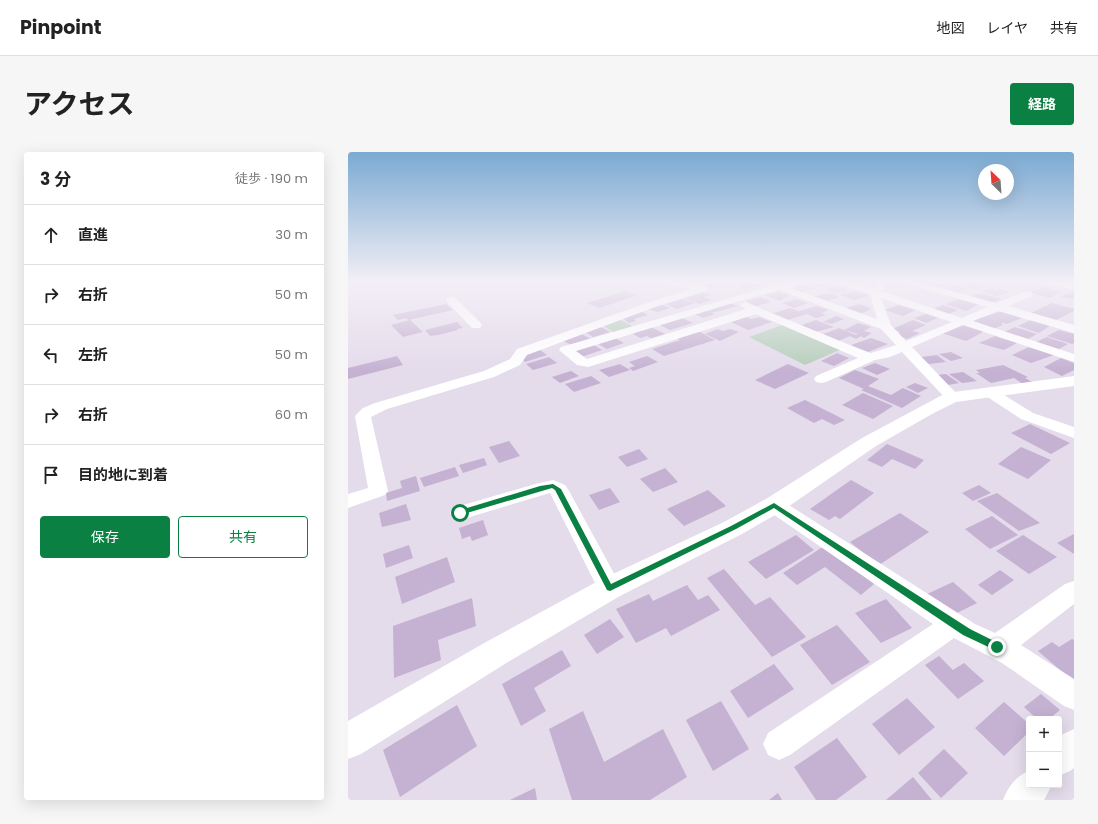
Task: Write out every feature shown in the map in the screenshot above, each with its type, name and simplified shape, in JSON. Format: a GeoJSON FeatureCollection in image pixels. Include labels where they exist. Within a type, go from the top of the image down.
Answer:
{"type":"FeatureCollection","features":[{"type":"Feature","properties":{"kind":"street"},"geometry":{"type":"LineString","coordinates":[[463,312],[476,325]]}},
{"type":"Feature","properties":{"kind":"street"},"geometry":{"type":"LineString","coordinates":[[348,501],[378,491],[363,416],[369,411],[381,406],[459,384],[488,374],[515,362],[522,352],[631,312]]}},
{"type":"Feature","properties":{"kind":"street"},"geometry":{"type":"LineString","coordinates":[[688,312],[566,350],[582,362],[586,363],[749,312]]}},
{"type":"Feature","properties":{"kind":"street"},"geometry":{"type":"LineString","coordinates":[[761,312],[857,353],[871,357]]}},
{"type":"Feature","properties":{"kind":"street"},"geometry":{"type":"LineString","coordinates":[[848,312],[885,326]]}},
{"type":"Feature","properties":{"kind":"street"},"geometry":{"type":"LineString","coordinates":[[880,312],[885,326],[902,346],[952,397]]}},
{"type":"Feature","properties":{"kind":"street"},"geometry":{"type":"LineString","coordinates":[[935,312],[1074,358]]}},
{"type":"Feature","properties":{"kind":"street"},"geometry":{"type":"LineString","coordinates":[[821,379],[871,357],[881,355],[984,312]]}},
{"type":"Feature","properties":{"kind":"street"},"geometry":{"type":"LineString","coordinates":[[1016,312],[1074,329]]}},
{"type":"Feature","properties":{"kind":"street"},"geometry":{"type":"LineString","coordinates":[[682,314],[706,326]]}},
{"type":"Feature","properties":{"kind":"street"},"geometry":{"type":"LineString","coordinates":[[623,332],[645,345]]}},
{"type":"Feature","properties":{"kind":"street"},"geometry":{"type":"LineString","coordinates":[[348,741],[497,652],[610,588],[733,528],[774,505],[869,442],[952,397],[1074,381]]}},
{"type":"Feature","properties":{"kind":"street"},"geometry":{"type":"LineString","coordinates":[[991,393],[1027,416],[1074,433]]}},
{"type":"Feature","properties":{"kind":"street"},"geometry":{"type":"LineString","coordinates":[[460,513],[553,486],[558,489],[610,588]]}},
{"type":"Feature","properties":{"kind":"street"},"geometry":{"type":"LineString","coordinates":[[774,505],[954,624],[976,637],[1012,654],[1074,696]]}},
{"type":"Feature","properties":{"kind":"street"},"geometry":{"type":"LineString","coordinates":[[997,647],[1074,591]]}},
{"type":"Feature","properties":{"kind":"street"},"geometry":{"type":"LineString","coordinates":[[779,744],[954,624]]}},
{"type":"Feature","properties":{"kind":"street"},"geometry":{"type":"LineString","coordinates":[[1062,757],[1074,745]]}},
{"type":"Feature","properties":{"kind":"street"},"geometry":{"type":"LineString","coordinates":[[1020,800],[1032,788]]}},
{"type":"Feature","properties":{"kind":"green space"},"geometry":{"type":"Polygon","coordinates":[[[618,319],[633,326],[615,333],[602,325],[618,319]]]}},
{"type":"Feature","properties":{"kind":"green space"},"geometry":{"type":"Polygon","coordinates":[[[785,324],[842,349],[805,365],[749,337],[785,324]]]}},
{"type":"Feature","properties":{"kind":"building"},"geometry":{"type":"Polygon","coordinates":[[[406,312],[443,312],[408,320],[406,318],[398,320],[393,315],[406,312]]]}},
{"type":"Feature","properties":{"kind":"building"},"geometry":{"type":"Polygon","coordinates":[[[641,312],[648,315],[634,319],[636,321],[629,323],[622,318],[641,312]]]}},
{"type":"Feature","properties":{"kind":"building"},"geometry":{"type":"Polygon","coordinates":[[[714,312],[711,313],[715,314],[703,318],[693,313],[714,312]]]}},
{"type":"Feature","properties":{"kind":"building"},"geometry":{"type":"Polygon","coordinates":[[[777,312],[823,312],[821,313],[826,315],[816,318],[807,314],[787,320],[771,314],[777,312]]]}},
{"type":"Feature","properties":{"kind":"building"},"geometry":{"type":"Polygon","coordinates":[[[851,312],[864,312],[858,315],[851,312]]]}},
{"type":"Feature","properties":{"kind":"building"},"geometry":{"type":"Polygon","coordinates":[[[892,312],[911,312],[903,316],[892,312]]]}},
{"type":"Feature","properties":{"kind":"building"},"geometry":{"type":"Polygon","coordinates":[[[938,312],[953,312],[946,315],[938,312]]]}},
{"type":"Feature","properties":{"kind":"building"},"geometry":{"type":"Polygon","coordinates":[[[998,312],[1006,312],[1022,318],[1007,324],[1003,323],[1001,324],[1003,325],[992,329],[967,322],[998,312]]]}},
{"type":"Feature","properties":{"kind":"building"},"geometry":{"type":"Polygon","coordinates":[[[1033,312],[1072,312],[1054,321],[1029,314],[1033,312]]]}},
{"type":"Feature","properties":{"kind":"building"},"geometry":{"type":"Polygon","coordinates":[[[926,314],[938,318],[926,323],[914,318],[926,314]]]}},
{"type":"Feature","properties":{"kind":"building"},"geometry":{"type":"Polygon","coordinates":[[[836,316],[844,319],[832,324],[823,322],[836,316]]]}},
{"type":"Feature","properties":{"kind":"building"},"geometry":{"type":"Polygon","coordinates":[[[747,317],[751,319],[759,317],[772,322],[748,330],[731,322],[747,317]]]}},
{"type":"Feature","properties":{"kind":"building"},"geometry":{"type":"Polygon","coordinates":[[[682,318],[693,323],[670,330],[660,325],[682,318]]]}},
{"type":"Feature","properties":{"kind":"building"},"geometry":{"type":"Polygon","coordinates":[[[410,320],[423,332],[403,337],[391,325],[410,320]]]}},
{"type":"Feature","properties":{"kind":"building"},"geometry":{"type":"Polygon","coordinates":[[[816,320],[834,327],[815,332],[799,326],[816,320]]]}},
{"type":"Feature","properties":{"kind":"building"},"geometry":{"type":"Polygon","coordinates":[[[913,320],[926,325],[912,331],[920,333],[907,339],[895,334],[900,332],[892,329],[913,320]]]}},
{"type":"Feature","properties":{"kind":"building"},"geometry":{"type":"Polygon","coordinates":[[[1030,320],[1051,325],[1039,333],[1018,326],[1030,320]]]}},
{"type":"Feature","properties":{"kind":"building"},"geometry":{"type":"Polygon","coordinates":[[[457,322],[463,328],[430,336],[425,330],[457,322]]]}},
{"type":"Feature","properties":{"kind":"building"},"geometry":{"type":"Polygon","coordinates":[[[858,323],[871,327],[864,331],[872,333],[864,338],[861,336],[856,339],[850,336],[838,341],[823,334],[839,328],[856,335],[858,334],[844,330],[858,323]]]}},
{"type":"Feature","properties":{"kind":"building"},"geometry":{"type":"Polygon","coordinates":[[[964,325],[985,331],[966,341],[942,333],[964,325]]]}},
{"type":"Feature","properties":{"kind":"building"},"geometry":{"type":"Polygon","coordinates":[[[649,326],[665,334],[651,338],[647,336],[640,338],[630,332],[649,326]]]}},
{"type":"Feature","properties":{"kind":"building"},"geometry":{"type":"Polygon","coordinates":[[[601,327],[610,332],[593,337],[585,332],[601,327]]]}},
{"type":"Feature","properties":{"kind":"building"},"geometry":{"type":"Polygon","coordinates":[[[1015,327],[1037,334],[1026,340],[1002,333],[1015,327]]]}},
{"type":"Feature","properties":{"kind":"building"},"geometry":{"type":"Polygon","coordinates":[[[718,329],[723,331],[730,329],[739,332],[720,341],[705,334],[718,329]]]}},
{"type":"Feature","properties":{"kind":"building"},"geometry":{"type":"Polygon","coordinates":[[[1059,330],[1074,334],[1074,343],[1072,344],[1047,336],[1059,330]]]}},
{"type":"Feature","properties":{"kind":"building"},"geometry":{"type":"Polygon","coordinates":[[[698,331],[715,340],[664,356],[652,349],[680,340],[676,338],[698,331]]]}},
{"type":"Feature","properties":{"kind":"building"},"geometry":{"type":"Polygon","coordinates":[[[580,333],[591,339],[571,345],[560,339],[580,333]]]}},
{"type":"Feature","properties":{"kind":"building"},"geometry":{"type":"Polygon","coordinates":[[[995,336],[1017,343],[1004,350],[979,343],[995,336]]]}},
{"type":"Feature","properties":{"kind":"building"},"geometry":{"type":"Polygon","coordinates":[[[1047,337],[1068,344],[1057,350],[1034,343],[1047,337]]]}},
{"type":"Feature","properties":{"kind":"building"},"geometry":{"type":"Polygon","coordinates":[[[615,338],[624,343],[607,349],[598,344],[615,338]]]}},
{"type":"Feature","properties":{"kind":"building"},"geometry":{"type":"Polygon","coordinates":[[[871,338],[888,344],[868,352],[851,345],[871,338]]]}},
{"type":"Feature","properties":{"kind":"building"},"geometry":{"type":"Polygon","coordinates":[[[594,345],[602,350],[581,357],[574,351],[594,345]]]}},
{"type":"Feature","properties":{"kind":"building"},"geometry":{"type":"Polygon","coordinates":[[[1029,347],[1054,355],[1031,363],[1012,355],[1029,347]]]}},
{"type":"Feature","properties":{"kind":"building"},"geometry":{"type":"Polygon","coordinates":[[[540,350],[547,355],[525,362],[519,356],[540,350]]]}},
{"type":"Feature","properties":{"kind":"building"},"geometry":{"type":"Polygon","coordinates":[[[951,352],[963,358],[951,361],[939,354],[951,352]]]}},
{"type":"Feature","properties":{"kind":"building"},"geometry":{"type":"Polygon","coordinates":[[[837,353],[849,358],[834,366],[821,361],[837,353]]]}},
{"type":"Feature","properties":{"kind":"building"},"geometry":{"type":"Polygon","coordinates":[[[937,355],[946,362],[929,364],[921,357],[937,355]]]}},
{"type":"Feature","properties":{"kind":"building"},"geometry":{"type":"Polygon","coordinates":[[[397,356],[403,365],[348,379],[348,368],[397,356]]]}},
{"type":"Feature","properties":{"kind":"building"},"geometry":{"type":"Polygon","coordinates":[[[647,356],[658,362],[633,371],[629,368],[635,366],[629,362],[647,356]]]}},
{"type":"Feature","properties":{"kind":"building"},"geometry":{"type":"Polygon","coordinates":[[[549,357],[557,363],[533,370],[526,364],[549,357]]]}},
{"type":"Feature","properties":{"kind":"building"},"geometry":{"type":"Polygon","coordinates":[[[1061,358],[1074,363],[1074,370],[1062,376],[1044,367],[1061,358]]]}},
{"type":"Feature","properties":{"kind":"building"},"geometry":{"type":"Polygon","coordinates":[[[875,363],[890,369],[877,375],[862,368],[875,363]]]}},
{"type":"Feature","properties":{"kind":"building"},"geometry":{"type":"Polygon","coordinates":[[[620,364],[630,370],[609,377],[599,370],[620,364]]]}},
{"type":"Feature","properties":{"kind":"building"},"geometry":{"type":"Polygon","coordinates":[[[788,364],[809,373],[775,389],[755,380],[788,364]]]}},
{"type":"Feature","properties":{"kind":"building"},"geometry":{"type":"Polygon","coordinates":[[[1003,365],[1028,377],[1025,378],[1032,382],[1023,384],[1014,378],[991,383],[976,373],[980,373],[976,370],[1003,365]]]}},
{"type":"Feature","properties":{"kind":"building"},"geometry":{"type":"Polygon","coordinates":[[[855,370],[879,379],[868,386],[891,395],[903,388],[921,396],[902,408],[861,390],[864,389],[839,378],[855,370]]]}},
{"type":"Feature","properties":{"kind":"building"},"geometry":{"type":"Polygon","coordinates":[[[571,371],[579,376],[560,383],[552,377],[571,371]]]}},
{"type":"Feature","properties":{"kind":"building"},"geometry":{"type":"Polygon","coordinates":[[[963,372],[977,381],[962,383],[949,374],[963,372]]]}},
{"type":"Feature","properties":{"kind":"building"},"geometry":{"type":"Polygon","coordinates":[[[946,374],[959,383],[948,385],[936,375],[946,374]]]}},
{"type":"Feature","properties":{"kind":"building"},"geometry":{"type":"Polygon","coordinates":[[[591,376],[601,383],[574,392],[565,384],[591,376]]]}},
{"type":"Feature","properties":{"kind":"building"},"geometry":{"type":"Polygon","coordinates":[[[915,383],[928,388],[918,393],[906,387],[915,383]]]}},
{"type":"Feature","properties":{"kind":"building"},"geometry":{"type":"Polygon","coordinates":[[[863,393],[893,406],[873,419],[842,405],[863,393]]]}},
{"type":"Feature","properties":{"kind":"building"},"geometry":{"type":"Polygon","coordinates":[[[805,400],[845,420],[834,425],[822,419],[814,423],[787,408],[805,400]]]}},
{"type":"Feature","properties":{"kind":"building"},"geometry":{"type":"Polygon","coordinates":[[[1030,424],[1070,443],[1051,454],[1011,433],[1030,424]]]}},
{"type":"Feature","properties":{"kind":"building"},"geometry":{"type":"Polygon","coordinates":[[[509,441],[520,456],[499,463],[489,447],[509,441]]]}},
{"type":"Feature","properties":{"kind":"building"},"geometry":{"type":"Polygon","coordinates":[[[887,444],[924,460],[915,469],[892,459],[882,467],[867,460],[887,444]]]}},
{"type":"Feature","properties":{"kind":"building"},"geometry":{"type":"Polygon","coordinates":[[[1021,447],[1051,460],[1028,479],[998,464],[1021,447]]]}},
{"type":"Feature","properties":{"kind":"building"},"geometry":{"type":"Polygon","coordinates":[[[639,449],[648,459],[627,467],[618,457],[639,449]]]}},
{"type":"Feature","properties":{"kind":"building"},"geometry":{"type":"Polygon","coordinates":[[[484,458],[487,465],[463,473],[459,465],[484,458]]]}},
{"type":"Feature","properties":{"kind":"building"},"geometry":{"type":"Polygon","coordinates":[[[455,467],[459,476],[424,487],[420,478],[455,467]]]}},
{"type":"Feature","properties":{"kind":"building"},"geometry":{"type":"Polygon","coordinates":[[[665,468],[678,482],[653,492],[640,479],[665,468]]]}},
{"type":"Feature","properties":{"kind":"building"},"geometry":{"type":"Polygon","coordinates":[[[416,476],[420,491],[387,501],[386,493],[402,488],[400,481],[416,476]]]}},
{"type":"Feature","properties":{"kind":"building"},"geometry":{"type":"Polygon","coordinates":[[[851,480],[874,493],[840,519],[835,516],[829,520],[810,509],[851,480]]]}},
{"type":"Feature","properties":{"kind":"building"},"geometry":{"type":"Polygon","coordinates":[[[979,485],[991,493],[973,501],[962,493],[979,485]]]}},
{"type":"Feature","properties":{"kind":"building"},"geometry":{"type":"Polygon","coordinates":[[[610,488],[620,502],[599,510],[589,495],[610,488]]]}},
{"type":"Feature","properties":{"kind":"building"},"geometry":{"type":"Polygon","coordinates":[[[708,490],[726,506],[684,526],[667,509],[708,490]]]}},
{"type":"Feature","properties":{"kind":"building"},"geometry":{"type":"Polygon","coordinates":[[[997,493],[1040,523],[1019,531],[977,501],[997,493]]]}},
{"type":"Feature","properties":{"kind":"building"},"geometry":{"type":"Polygon","coordinates":[[[406,504],[411,520],[382,527],[379,513],[406,504]]]}},
{"type":"Feature","properties":{"kind":"building"},"geometry":{"type":"Polygon","coordinates":[[[900,513],[929,532],[879,565],[850,542],[900,513]]]}},
{"type":"Feature","properties":{"kind":"building"},"geometry":{"type":"Polygon","coordinates":[[[992,516],[1018,535],[990,549],[965,529],[992,516]]]}},
{"type":"Feature","properties":{"kind":"building"},"geometry":{"type":"Polygon","coordinates":[[[483,520],[488,535],[472,541],[470,536],[462,539],[459,528],[483,520]]]}},
{"type":"Feature","properties":{"kind":"building"},"geometry":{"type":"Polygon","coordinates":[[[1074,534],[1074,554],[1057,543],[1074,534]]]}},
{"type":"Feature","properties":{"kind":"building"},"geometry":{"type":"Polygon","coordinates":[[[796,535],[814,550],[766,579],[748,562],[796,535]]]}},
{"type":"Feature","properties":{"kind":"building"},"geometry":{"type":"Polygon","coordinates":[[[1023,535],[1057,557],[1029,574],[996,551],[1023,535]]]}},
{"type":"Feature","properties":{"kind":"building"},"geometry":{"type":"Polygon","coordinates":[[[409,545],[413,558],[386,568],[383,554],[409,545]]]}},
{"type":"Feature","properties":{"kind":"building"},"geometry":{"type":"Polygon","coordinates":[[[824,546],[874,584],[861,595],[825,567],[797,585],[783,573],[824,546]]]}},
{"type":"Feature","properties":{"kind":"building"},"geometry":{"type":"Polygon","coordinates":[[[447,557],[455,582],[402,604],[395,577],[447,557]]]}},
{"type":"Feature","properties":{"kind":"building"},"geometry":{"type":"Polygon","coordinates":[[[724,569],[755,605],[770,597],[806,637],[772,657],[707,578],[724,569]]]}},
{"type":"Feature","properties":{"kind":"building"},"geometry":{"type":"Polygon","coordinates":[[[1000,570],[1014,580],[992,595],[978,585],[1000,570]]]}},
{"type":"Feature","properties":{"kind":"building"},"geometry":{"type":"Polygon","coordinates":[[[953,582],[977,603],[951,616],[927,594],[953,582]]]}},
{"type":"Feature","properties":{"kind":"building"},"geometry":{"type":"Polygon","coordinates":[[[687,585],[698,600],[708,595],[720,610],[671,636],[666,628],[636,643],[616,609],[649,594],[653,601],[687,585]]]}},
{"type":"Feature","properties":{"kind":"building"},"geometry":{"type":"Polygon","coordinates":[[[472,598],[476,626],[438,640],[441,660],[394,678],[393,626],[472,598]]]}},
{"type":"Feature","properties":{"kind":"building"},"geometry":{"type":"Polygon","coordinates":[[[886,599],[912,628],[881,643],[855,613],[886,599]]]}},
{"type":"Feature","properties":{"kind":"building"},"geometry":{"type":"Polygon","coordinates":[[[610,619],[624,637],[597,654],[584,635],[610,619]]]}},
{"type":"Feature","properties":{"kind":"building"},"geometry":{"type":"Polygon","coordinates":[[[837,625],[870,662],[832,685],[800,645],[837,625]]]}},
{"type":"Feature","properties":{"kind":"building"},"geometry":{"type":"Polygon","coordinates":[[[1072,639],[1074,640],[1074,682],[1038,651],[1052,642],[1059,647],[1072,639]]]}},
{"type":"Feature","properties":{"kind":"building"},"geometry":{"type":"Polygon","coordinates":[[[562,650],[571,666],[534,688],[546,711],[521,726],[502,684],[562,650]]]}},
{"type":"Feature","properties":{"kind":"building"},"geometry":{"type":"Polygon","coordinates":[[[939,656],[953,670],[964,663],[984,681],[958,699],[925,665],[939,656]]]}},
{"type":"Feature","properties":{"kind":"building"},"geometry":{"type":"Polygon","coordinates":[[[774,664],[794,689],[748,718],[730,691],[774,664]]]}},
{"type":"Feature","properties":{"kind":"building"},"geometry":{"type":"Polygon","coordinates":[[[1041,694],[1060,710],[1053,716],[1034,716],[1024,707],[1041,694]]]}},
{"type":"Feature","properties":{"kind":"building"},"geometry":{"type":"Polygon","coordinates":[[[907,698],[935,727],[899,755],[872,724],[907,698]]]}},
{"type":"Feature","properties":{"kind":"building"},"geometry":{"type":"Polygon","coordinates":[[[721,701],[749,749],[713,771],[686,720],[721,701]]]}},
{"type":"Feature","properties":{"kind":"building"},"geometry":{"type":"Polygon","coordinates":[[[1004,702],[1026,721],[1026,735],[1004,756],[975,728],[1004,702]]]}},
{"type":"Feature","properties":{"kind":"building"},"geometry":{"type":"Polygon","coordinates":[[[457,705],[477,746],[400,797],[383,750],[457,705]]]}},
{"type":"Feature","properties":{"kind":"building"},"geometry":{"type":"Polygon","coordinates":[[[583,711],[604,762],[663,729],[687,777],[650,800],[572,800],[549,729],[583,711]]]}},
{"type":"Feature","properties":{"kind":"building"},"geometry":{"type":"Polygon","coordinates":[[[837,738],[867,777],[836,800],[816,800],[794,767],[837,738]]]}},
{"type":"Feature","properties":{"kind":"building"},"geometry":{"type":"Polygon","coordinates":[[[944,749],[968,773],[941,798],[918,773],[944,749]]]}},
{"type":"Feature","properties":{"kind":"building"},"geometry":{"type":"Polygon","coordinates":[[[913,777],[932,800],[886,800],[913,777]]]}},
{"type":"Feature","properties":{"kind":"building"},"geometry":{"type":"Polygon","coordinates":[[[535,788],[537,800],[510,800],[535,788]]]}},
{"type":"Feature","properties":{"kind":"building"},"geometry":{"type":"Polygon","coordinates":[[[778,793],[782,800],[769,800],[778,793]]]}},
{"type":"Feature","properties":{"kind":"route"},"geometry":{"type":"LineString","coordinates":[[460,513],[553,486],[558,489],[610,588],[733,528],[774,505],[966,632],[997,647]]}}]}
